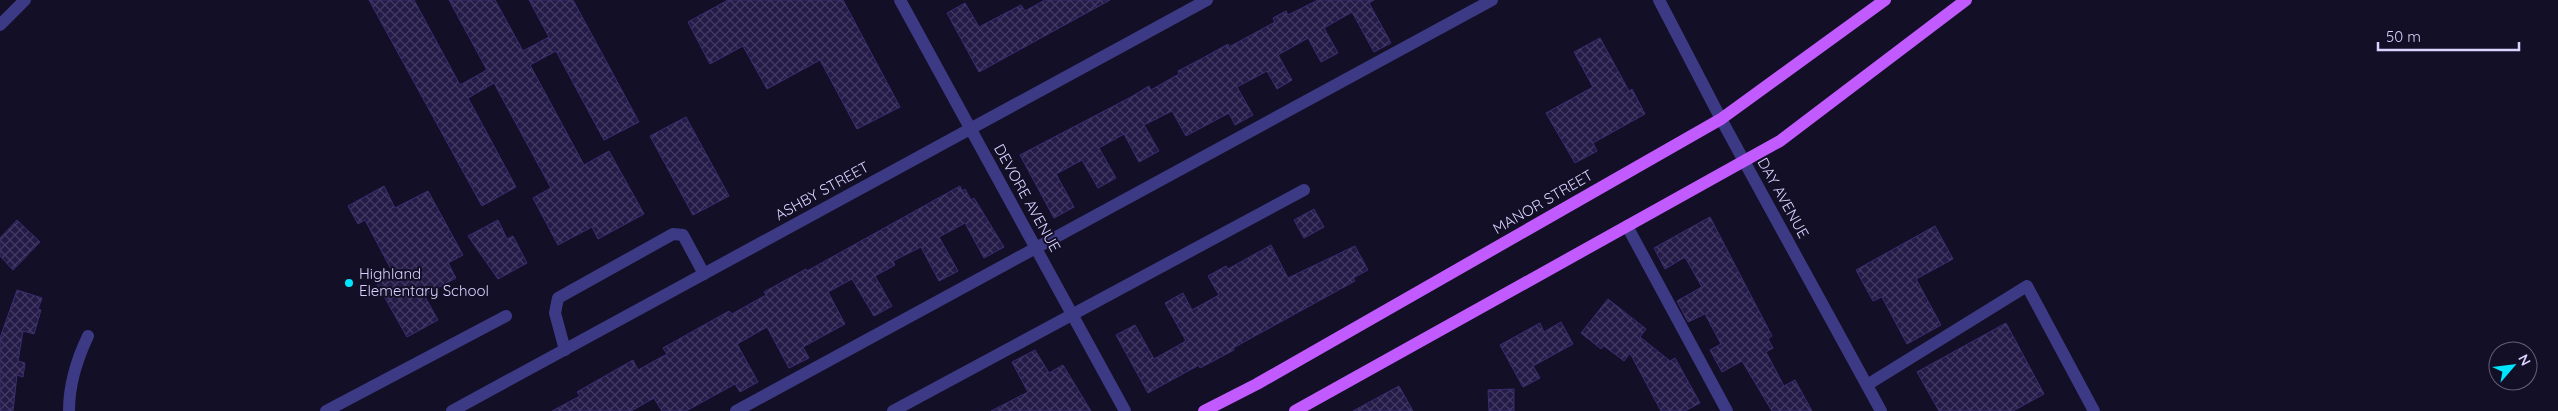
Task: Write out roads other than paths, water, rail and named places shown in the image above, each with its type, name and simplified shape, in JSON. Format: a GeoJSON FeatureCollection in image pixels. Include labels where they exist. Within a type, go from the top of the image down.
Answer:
{"type":"FeatureCollection","features":[{"type":"Feature","properties":{"kind":"main road","name":"MANOR STREET"},"geometry":{"type":"LineString","coordinates":[[1204,411],[1257,384],[1721,119],[1884,0]]}},
{"type":"Feature","properties":{"kind":"main road"},"geometry":{"type":"LineString","coordinates":[[1295,411],[1780,141],[1966,0]]}},
{"type":"Feature","properties":{"kind":"street"},"geometry":{"type":"LineString","coordinates":[[0,25],[25,0]]}},
{"type":"Feature","properties":{"kind":"street","name":"DEVORE AVENUE"},"geometry":{"type":"LineString","coordinates":[[900,0],[1125,411]]}},
{"type":"Feature","properties":{"kind":"street","name":"ASHBY STREET"},"geometry":{"type":"LineString","coordinates":[[452,411],[1208,0]]}},
{"type":"Feature","properties":{"kind":"street"},"geometry":{"type":"LineString","coordinates":[[736,411],[1492,0]]}},
{"type":"Feature","properties":{"kind":"street","name":"DAY AVENUE"},"geometry":{"type":"LineString","coordinates":[[1659,0],[1721,119],[1881,411]]}},
{"type":"Feature","properties":{"kind":"street"},"geometry":{"type":"LineString","coordinates":[[893,411],[1073,316],[1304,190]]}},
{"type":"Feature","properties":{"kind":"street"},"geometry":{"type":"LineString","coordinates":[[1628,226],[1727,411]]}},
{"type":"Feature","properties":{"kind":"street"},"geometry":{"type":"LineString","coordinates":[[565,350],[555,313],[558,298],[672,234],[683,235],[704,274]]}},
{"type":"Feature","properties":{"kind":"street"},"geometry":{"type":"LineString","coordinates":[[1867,385],[2027,286],[2094,411]]}},
{"type":"Feature","properties":{"kind":"street"},"geometry":{"type":"LineString","coordinates":[[326,411],[506,316]]}},
{"type":"Feature","properties":{"kind":"street"},"geometry":{"type":"LineString","coordinates":[[69,411],[74,374],[88,336]]}},
{"type":"Feature","properties":{"kind":"place","name":"Highland Elementary School"},"geometry":{"type":"Point","coordinates":[349,283]}}]}
